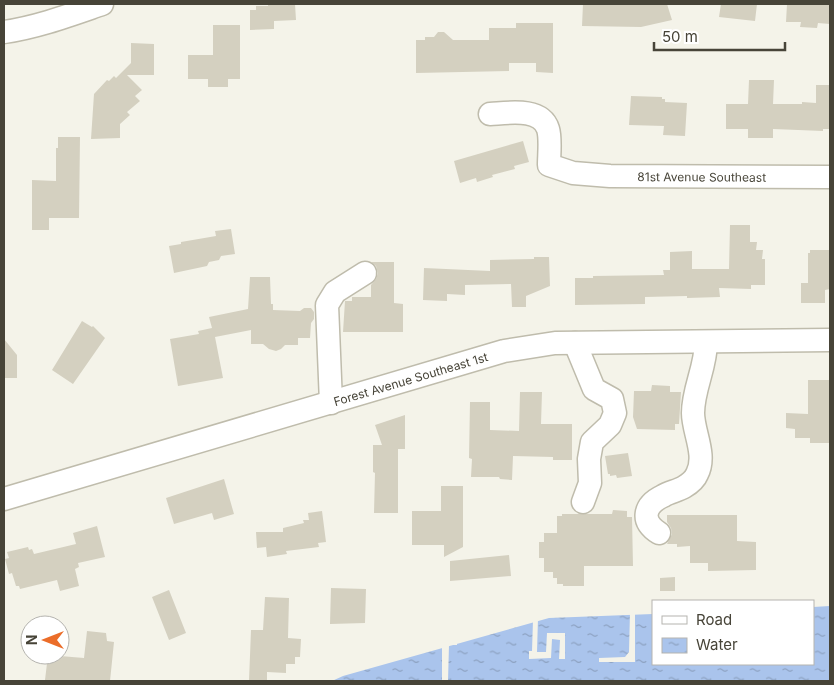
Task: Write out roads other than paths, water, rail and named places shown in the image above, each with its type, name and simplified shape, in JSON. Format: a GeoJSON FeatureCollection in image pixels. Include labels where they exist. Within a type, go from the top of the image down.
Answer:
{"type":"FeatureCollection","features":[{"type":"Feature","properties":{"kind":"street"},"geometry":{"type":"LineString","coordinates":[[4,32],[57,20],[102,4]]}},
{"type":"Feature","properties":{"kind":"street","name":"81st Avenue Southeast"},"geometry":{"type":"LineString","coordinates":[[490,114],[525,113],[543,120],[548,129],[549,165],[573,173],[610,176],[830,177]]}},
{"type":"Feature","properties":{"kind":"street"},"geometry":{"type":"LineString","coordinates":[[331,403],[327,305],[335,292],[365,273]]}},
{"type":"Feature","properties":{"kind":"street","name":"Forest Avenue Southeast 1st"},"geometry":{"type":"LineString","coordinates":[[4,499],[504,352],[547,344],[830,340]]}},
{"type":"Feature","properties":{"kind":"street"},"geometry":{"type":"LineString","coordinates":[[659,533],[647,522],[647,510],[656,499],[682,488],[698,473],[700,449],[693,412],[706,358],[706,342]]}},
{"type":"Feature","properties":{"kind":"street"},"geometry":{"type":"LineString","coordinates":[[575,343],[594,389],[612,399],[615,413],[610,425],[592,442],[589,459],[590,483],[583,502]]}},
{"type":"Feature","properties":{"kind":"water"},"geometry":{"type":"Polygon","coordinates":[[[830,606],[830,681],[332,681],[343,676],[549,618],[652,614],[652,665],[814,665],[814,607],[830,606]]]}}]}
